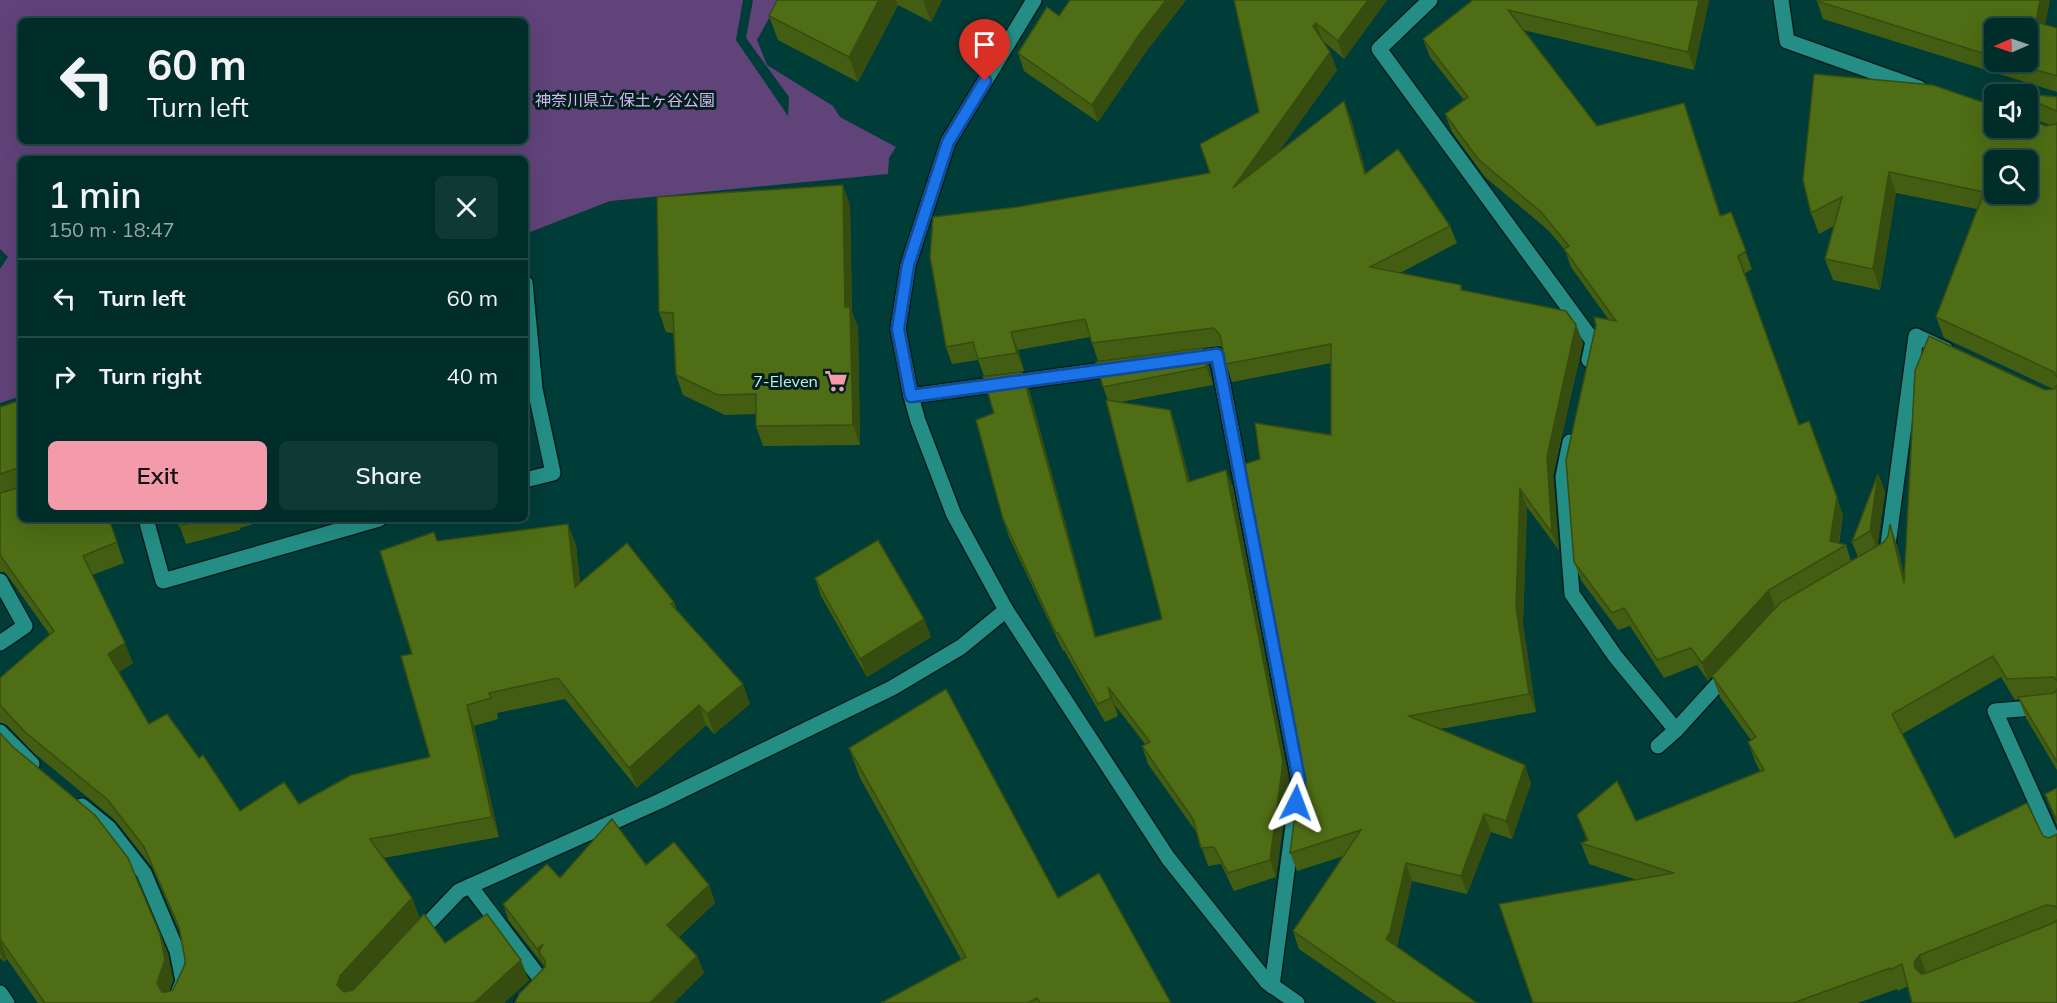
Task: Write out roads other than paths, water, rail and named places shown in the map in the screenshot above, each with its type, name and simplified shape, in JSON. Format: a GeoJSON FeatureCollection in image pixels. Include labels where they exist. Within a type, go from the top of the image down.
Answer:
{"type":"FeatureCollection","features":[{"type":"Feature","properties":{"kind":"street"},"geometry":{"type":"LineString","coordinates":[[1034,0],[948,142],[908,265],[898,329],[911,396],[918,421],[954,515],[1006,609],[1168,858],[1267,982],[1297,1003]]}},
{"type":"Feature","properties":{"kind":"street"},"geometry":{"type":"LineString","coordinates":[[1430,0],[1379,50],[1593,341],[1586,375]]}},
{"type":"Feature","properties":{"kind":"street"},"geometry":{"type":"LineString","coordinates":[[1781,0],[1787,41],[1929,92]]}},
{"type":"Feature","properties":{"kind":"street"},"geometry":{"type":"LineString","coordinates":[[528,315],[535,389],[553,473],[528,479]]}},
{"type":"Feature","properties":{"kind":"street"},"geometry":{"type":"LineString","coordinates":[[1877,561],[1886,555],[1916,336],[1959,356]]}},
{"type":"Feature","properties":{"kind":"street"},"geometry":{"type":"LineString","coordinates":[[1170,361],[1217,355],[1299,780],[1272,986]]}},
{"type":"Feature","properties":{"kind":"street"},"geometry":{"type":"LineString","coordinates":[[911,396],[1135,366]]}},
{"type":"Feature","properties":{"kind":"street"},"geometry":{"type":"LineString","coordinates":[[1573,432],[1563,477],[1572,594],[1615,656],[1676,730]]}},
{"type":"Feature","properties":{"kind":"street"},"geometry":{"type":"LineString","coordinates":[[147,522],[164,581],[366,522]]}},
{"type":"Feature","properties":{"kind":"street"},"geometry":{"type":"LineString","coordinates":[[0,581],[25,626],[0,643]]}},
{"type":"Feature","properties":{"kind":"street"},"geometry":{"type":"LineString","coordinates":[[403,950],[459,891],[660,801],[892,688],[962,647],[1006,609]]}},
{"type":"Feature","properties":{"kind":"street"},"geometry":{"type":"LineString","coordinates":[[1658,747],[1736,664]]}},
{"type":"Feature","properties":{"kind":"street"},"geometry":{"type":"LineString","coordinates":[[2057,706],[1995,711],[2057,849]]}},
{"type":"Feature","properties":{"kind":"street"},"geometry":{"type":"LineString","coordinates":[[0,732],[45,776]]}},
{"type":"Feature","properties":{"kind":"street"},"geometry":{"type":"LineString","coordinates":[[72,798],[109,828],[144,873],[177,951],[183,981],[174,1003]]}},
{"type":"Feature","properties":{"kind":"street"},"geometry":{"type":"LineString","coordinates":[[470,886],[542,981],[522,1003]]}},
{"type":"Feature","properties":{"kind":"street"},"geometry":{"type":"LineString","coordinates":[[0,993],[7,1003]]}},
{"type":"Feature","properties":{"kind":"place","name":"7-Eleven"},"geometry":{"type":"Point","coordinates":[836,381]}},
{"type":"Feature","properties":{"kind":"park label","name":"神奈川県立 保土ヶ谷公園"},"geometry":{"type":"Point","coordinates":[625,100]}}]}
